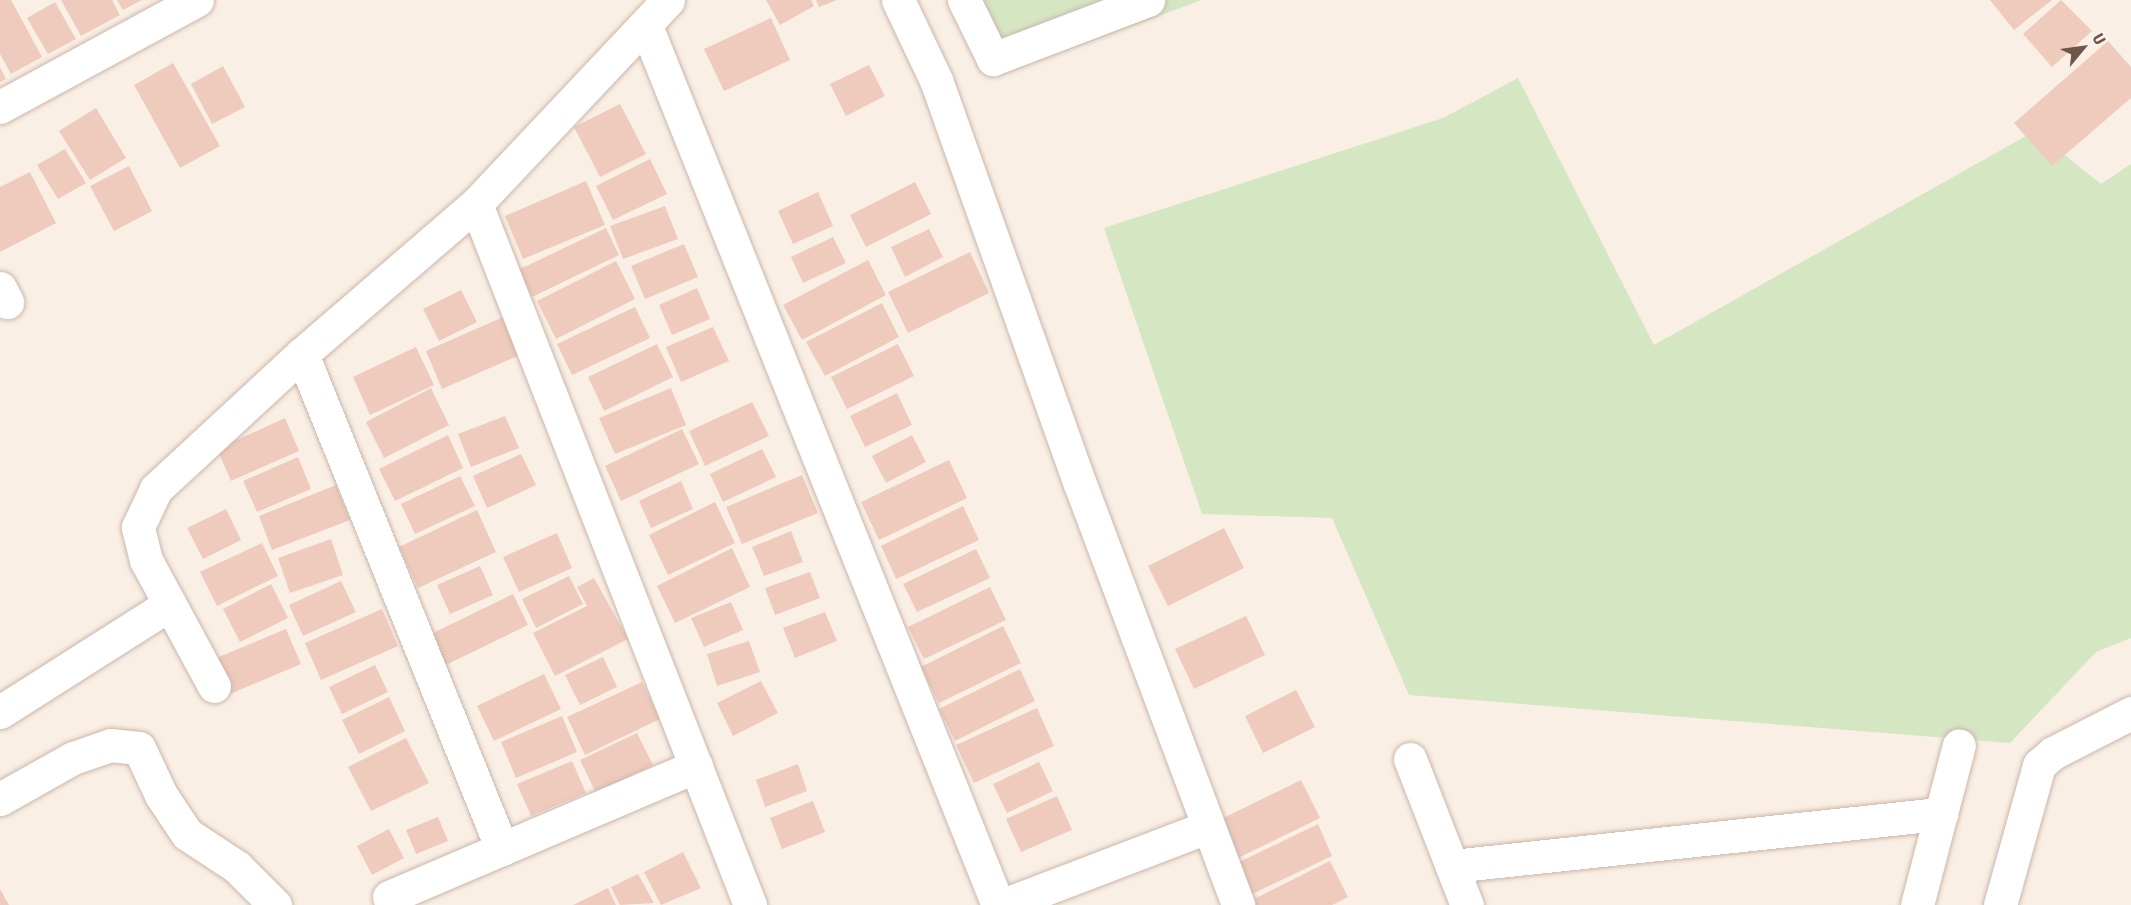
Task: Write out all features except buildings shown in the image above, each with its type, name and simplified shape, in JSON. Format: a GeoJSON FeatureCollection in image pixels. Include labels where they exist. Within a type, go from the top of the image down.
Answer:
{"type":"FeatureCollection","features":[{"type":"Feature","properties":{"kind":"street"},"geometry":{"type":"LineString","coordinates":[[0,107],[197,0]]}},
{"type":"Feature","properties":{"kind":"street"},"geometry":{"type":"LineString","coordinates":[[214,686],[146,560],[138,527],[156,489],[302,354],[476,204],[668,0]]}},
{"type":"Feature","properties":{"kind":"street"},"geometry":{"type":"LineString","coordinates":[[898,0],[936,80],[1207,827],[1239,905]]}},
{"type":"Feature","properties":{"kind":"street"},"geometry":{"type":"LineString","coordinates":[[964,0],[993,58],[1148,0]]}},
{"type":"Feature","properties":{"kind":"street"},"geometry":{"type":"LineString","coordinates":[[646,26],[998,905]]}},
{"type":"Feature","properties":{"kind":"street"},"geometry":{"type":"LineString","coordinates":[[476,204],[750,905]]}},
{"type":"Feature","properties":{"kind":"street"},"geometry":{"type":"LineString","coordinates":[[302,354],[502,849]]}},
{"type":"Feature","properties":{"kind":"street"},"geometry":{"type":"LineString","coordinates":[[0,712],[170,604]]}},
{"type":"Feature","properties":{"kind":"street"},"geometry":{"type":"LineString","coordinates":[[2000,905],[2039,765],[2053,753],[2131,713]]}},
{"type":"Feature","properties":{"kind":"street"},"geometry":{"type":"LineString","coordinates":[[1917,905],[1959,745]]}},
{"type":"Feature","properties":{"kind":"street"},"geometry":{"type":"LineString","coordinates":[[0,799],[73,758],[110,746],[139,748],[161,795],[187,834],[237,867],[275,905]]}},
{"type":"Feature","properties":{"kind":"street"},"geometry":{"type":"LineString","coordinates":[[1410,759],[1467,905]]}},
{"type":"Feature","properties":{"kind":"street"},"geometry":{"type":"LineString","coordinates":[[389,897],[696,766]]}},
{"type":"Feature","properties":{"kind":"street"},"geometry":{"type":"LineString","coordinates":[[1452,866],[1941,814]]}},
{"type":"Feature","properties":{"kind":"street"},"geometry":{"type":"LineString","coordinates":[[1003,905],[1207,827]]}},
{"type":"Feature","properties":{"kind":"green space"},"geometry":{"type":"Polygon","coordinates":[[[981,0],[1202,0],[1016,69],[981,0]]]}},
{"type":"Feature","properties":{"kind":"green space"},"geometry":{"type":"Polygon","coordinates":[[[1518,78],[1654,345],[2035,131],[2101,184],[2131,164],[2131,638],[2096,652],[2010,743],[1409,695],[1332,518],[1202,514],[1104,228],[1443,118],[1518,78]]]}}]}
